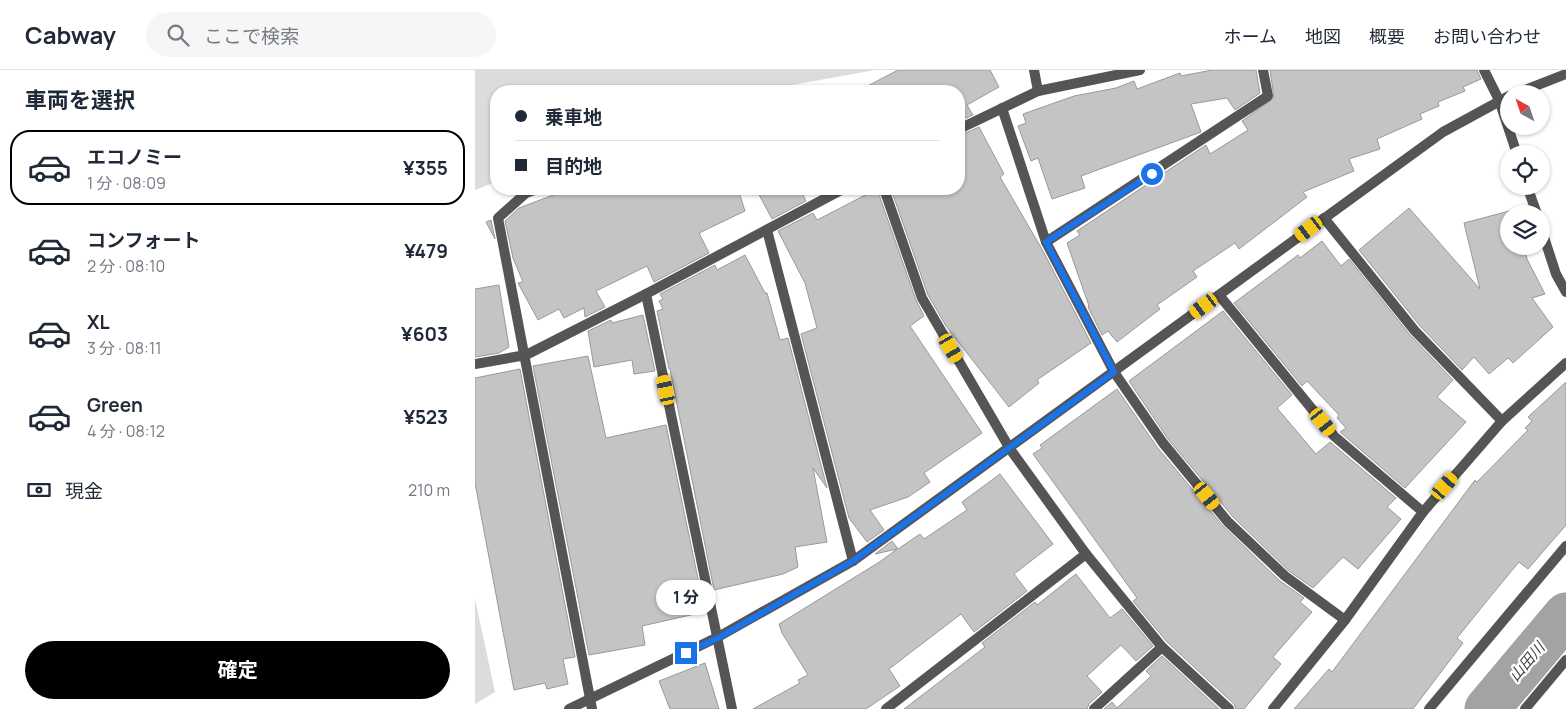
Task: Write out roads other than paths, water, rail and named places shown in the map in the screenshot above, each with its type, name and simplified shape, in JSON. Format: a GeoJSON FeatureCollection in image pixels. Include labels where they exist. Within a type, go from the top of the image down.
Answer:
{"type":"FeatureCollection","features":[{"type":"Feature","properties":{"kind":"street"},"geometry":{"type":"LineString","coordinates":[[1034,70],[1038,92]]}},
{"type":"Feature","properties":{"kind":"street"},"geometry":{"type":"LineString","coordinates":[[965,126],[1038,92],[1140,70]]}},
{"type":"Feature","properties":{"kind":"street"},"geometry":{"type":"LineString","coordinates":[[1046,242],[1268,96],[1263,70]]}},
{"type":"Feature","properties":{"kind":"street"},"geometry":{"type":"LineString","coordinates":[[1484,70],[1500,92]]}},
{"type":"Feature","properties":{"kind":"street"},"geometry":{"type":"LineString","coordinates":[[1538,85],[1566,74]]}},
{"type":"Feature","properties":{"kind":"street"},"geometry":{"type":"LineString","coordinates":[[569,709],[591,704],[718,638],[853,561],[1010,449],[1443,132],[1500,100]]}},
{"type":"Feature","properties":{"kind":"street"},"geometry":{"type":"LineString","coordinates":[[1002,108],[1046,242],[1114,372],[1163,443],[1228,522],[1285,576],[1345,620]]}},
{"type":"Feature","properties":{"kind":"street"},"geometry":{"type":"LineString","coordinates":[[525,195],[498,218],[526,354],[591,704]]}},
{"type":"Feature","properties":{"kind":"street"},"geometry":{"type":"LineString","coordinates":[[475,364],[526,354],[646,294],[829,195]]}},
{"type":"Feature","properties":{"kind":"street"},"geometry":{"type":"LineString","coordinates":[[886,195],[922,298],[1010,449],[1086,554],[1162,647],[1229,709]]}},
{"type":"Feature","properties":{"kind":"street"},"geometry":{"type":"LineString","coordinates":[[1324,218],[1367,274],[1415,331],[1502,421]]}},
{"type":"Feature","properties":{"kind":"street"},"geometry":{"type":"LineString","coordinates":[[767,230],[853,561]]}},
{"type":"Feature","properties":{"kind":"street"},"geometry":{"type":"LineString","coordinates":[[1550,254],[1566,292]]}},
{"type":"Feature","properties":{"kind":"street"},"geometry":{"type":"LineString","coordinates":[[646,294],[732,709]]}},
{"type":"Feature","properties":{"kind":"street"},"geometry":{"type":"LineString","coordinates":[[1219,296],[1334,436],[1423,512]]}},
{"type":"Feature","properties":{"kind":"street"},"geometry":{"type":"LineString","coordinates":[[1273,709],[1345,620],[1423,512],[1502,421],[1566,362]]}},
{"type":"Feature","properties":{"kind":"street"},"geometry":{"type":"LineString","coordinates":[[1429,709],[1566,546]]}},
{"type":"Feature","properties":{"kind":"street"},"geometry":{"type":"LineString","coordinates":[[886,709],[1086,554]]}},
{"type":"Feature","properties":{"kind":"street"},"geometry":{"type":"LineString","coordinates":[[1094,709],[1162,647]]}},
{"type":"Feature","properties":{"kind":"street"},"geometry":{"type":"LineString","coordinates":[[1525,709],[1566,660]]}},
{"type":"Feature","properties":{"kind":"waterway","name":"山田川"},"geometry":{"type":"LineString","coordinates":[[1487,709],[1566,615]]}}]}
